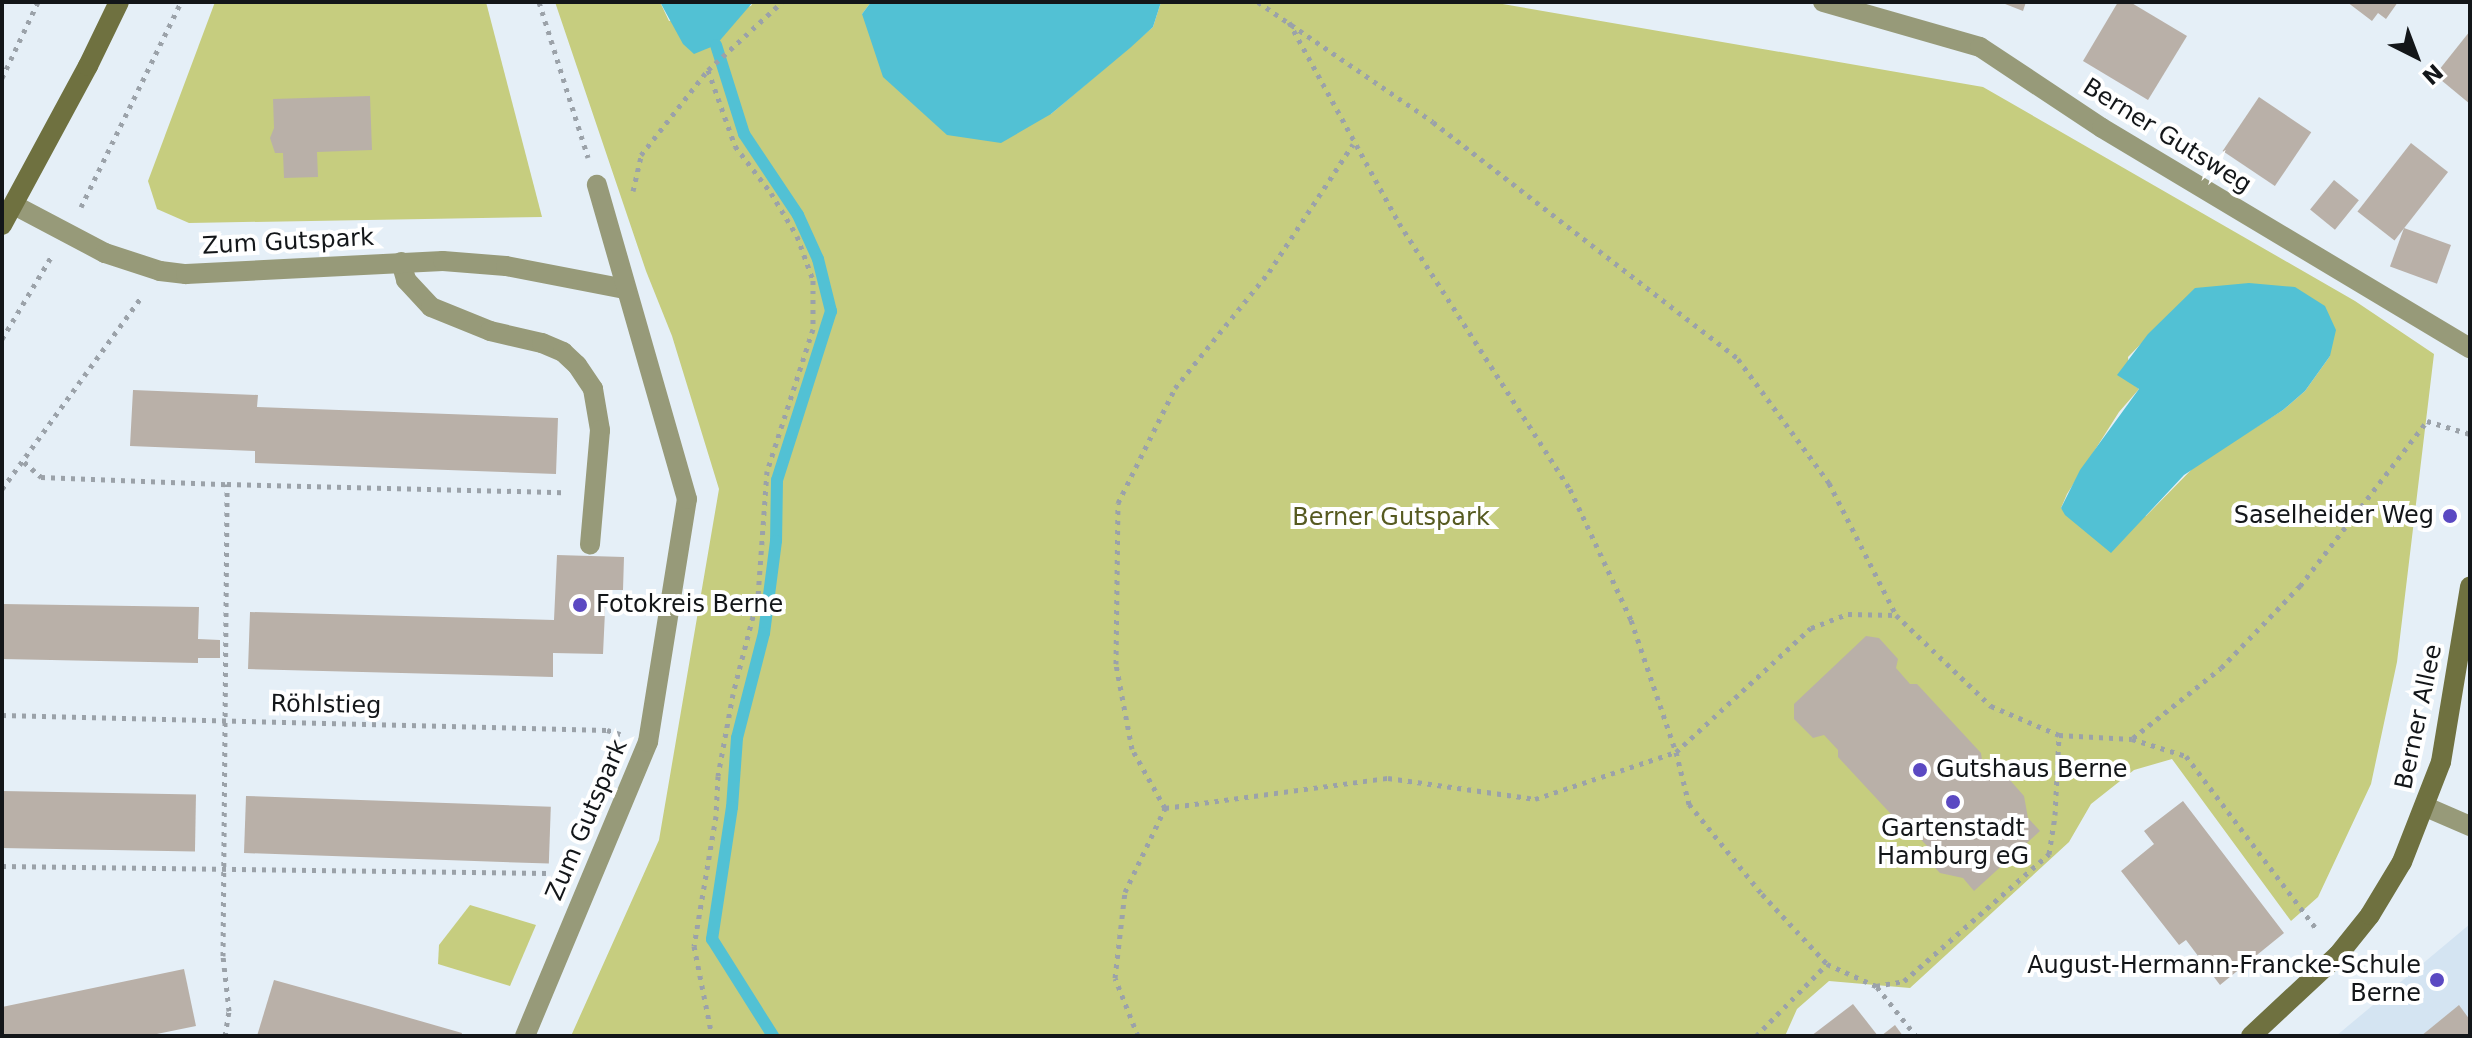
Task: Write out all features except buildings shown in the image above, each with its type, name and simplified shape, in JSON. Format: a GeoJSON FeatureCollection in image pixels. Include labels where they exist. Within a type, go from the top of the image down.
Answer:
{"type":"FeatureCollection","features":[{"type":"Feature","properties":{"kind":"street"},"geometry":{"type":"LineString","coordinates":[[2,225],[119,2]]}},
{"type":"Feature","properties":{"kind":"street","name":"Berner Gutsweg"},"geometry":{"type":"LineString","coordinates":[[1823,2],[1980,47],[2102,128],[2470,348]]}},
{"type":"Feature","properties":{"kind":"street","name":"Zum Gutspark"},"geometry":{"type":"LineString","coordinates":[[525,1036],[648,742],[687,499],[597,185]]}},
{"type":"Feature","properties":{"kind":"street","name":"Zum Gutspark"},"geometry":{"type":"LineString","coordinates":[[14,205],[105,253],[160,271],[186,274],[401,262],[506,266],[626,289]]}},
{"type":"Feature","properties":{"kind":"street"},"geometry":{"type":"LineString","coordinates":[[401,262],[406,280],[431,307],[490,331],[542,343],[563,352],[577,365],[598,404],[600,430],[590,545]]}},
{"type":"Feature","properties":{"kind":"street","name":"Berner Allee"},"geometry":{"type":"LineString","coordinates":[[2251,1036],[2338,955],[2370,915],[2402,862],[2426,807],[2446,734],[2470,586]]}},
{"type":"Feature","properties":{"kind":"street"},"geometry":{"type":"LineString","coordinates":[[2426,807],[2470,826]]}},
{"type":"Feature","properties":{"kind":"path"},"geometry":{"type":"LineString","coordinates":[[2,78],[38,2]]}},
{"type":"Feature","properties":{"kind":"path"},"geometry":{"type":"LineString","coordinates":[[87,197],[181,2]]}},
{"type":"Feature","properties":{"kind":"path"},"geometry":{"type":"LineString","coordinates":[[539,2],[597,185]]}},
{"type":"Feature","properties":{"kind":"path"},"geometry":{"type":"LineString","coordinates":[[631,200],[641,155],[708,70],[782,2]]}},
{"type":"Feature","properties":{"kind":"path"},"geometry":{"type":"LineString","coordinates":[[1258,2],[1433,122],[1738,359],[1829,483],[1896,615],[1991,706],[2059,735],[2132,739],[2186,756],[2338,955]]}},
{"type":"Feature","properties":{"kind":"path"},"geometry":{"type":"LineString","coordinates":[[1289,22],[1353,144],[1399,223],[1570,489],[1631,620],[1676,752],[1689,804],[1762,894],[1827,964],[1876,986],[1916,1036]]}},
{"type":"Feature","properties":{"kind":"path"},"geometry":{"type":"LineString","coordinates":[[708,70],[735,146],[771,193],[797,236],[813,280],[813,329],[767,471],[758,597],[733,694],[694,946],[712,1036]]}},
{"type":"Feature","properties":{"kind":"path"},"geometry":{"type":"LineString","coordinates":[[1165,808],[1132,749],[1116,664],[1118,503],[1175,388],[1269,272],[1353,144]]}},
{"type":"Feature","properties":{"kind":"path"},"geometry":{"type":"LineString","coordinates":[[2,489],[160,271]]}},
{"type":"Feature","properties":{"kind":"path"},"geometry":{"type":"LineString","coordinates":[[2,339],[42,272]]}},
{"type":"Feature","properties":{"kind":"path"},"geometry":{"type":"LineString","coordinates":[[2132,739],[2221,668],[2300,586],[2427,421],[2470,434]]}},
{"type":"Feature","properties":{"kind":"path"},"geometry":{"type":"LineString","coordinates":[[24,462],[41,477],[595,493]]}},
{"type":"Feature","properties":{"kind":"path"},"geometry":{"type":"LineString","coordinates":[[225,1036],[229,1011],[223,956],[227,484]]}},
{"type":"Feature","properties":{"kind":"path"},"geometry":{"type":"LineString","coordinates":[[1165,808],[1388,778],[1535,799],[1676,752],[1811,628],[1848,614],[1896,615]]}},
{"type":"Feature","properties":{"kind":"path","name":"Röhlstieg"},"geometry":{"type":"LineString","coordinates":[[2,715],[607,730],[648,742]]}},
{"type":"Feature","properties":{"kind":"path"},"geometry":{"type":"LineString","coordinates":[[1876,986],[1904,981],[2049,854],[2055,815],[2059,735]]}},
{"type":"Feature","properties":{"kind":"path"},"geometry":{"type":"LineString","coordinates":[[1138,1036],[1115,978],[1123,906],[1125,892],[1165,808]]}},
{"type":"Feature","properties":{"kind":"path"},"geometry":{"type":"LineString","coordinates":[[2,866],[548,873]]}},
{"type":"Feature","properties":{"kind":"path"},"geometry":{"type":"LineString","coordinates":[[1756,1036],[1827,964]]}},
{"type":"Feature","properties":{"kind":"shaded area","name":"August-Hermann-Francke-Schule Berne"},"geometry":{"type":"Polygon","coordinates":[[[2470,924],[2470,1036],[2336,1036],[2470,924]]]}},
{"type":"Feature","properties":{"kind":"green space"},"geometry":{"type":"Polygon","coordinates":[[[215,2],[486,2],[542,217],[189,223],[157,209],[148,181],[215,2]]]}},
{"type":"Feature","properties":{"kind":"green space","name":"Berner Gutspark"},"geometry":{"type":"Polygon","coordinates":[[[555,2],[660,2],[669,21],[751,6],[753,2],[871,2],[862,14],[1051,114],[1153,27],[1161,2],[1491,2],[1983,87],[2355,301],[2434,354],[2397,662],[2371,784],[2318,897],[2291,921],[2172,759],[2134,770],[2091,804],[2069,842],[1910,988],[1829,981],[1797,1009],[1785,1036],[571,1036],[659,840],[719,489],[672,336],[646,271],[555,2]],[[2167,317],[2128,357],[2130,382],[2139,389],[2119,412],[2061,508],[2078,525],[2146,516],[2196,465],[2283,410],[2305,391],[2330,356],[2167,317]]]}},
{"type":"Feature","properties":{"kind":"green space"},"geometry":{"type":"Polygon","coordinates":[[[470,905],[536,925],[510,986],[438,964],[439,945],[470,905]]]}},
{"type":"Feature","properties":{"kind":"water"},"geometry":{"type":"Polygon","coordinates":[[[660,2],[753,2],[716,45],[694,54],[683,44],[660,2]]]}},
{"type":"Feature","properties":{"kind":"water"},"geometry":{"type":"Polygon","coordinates":[[[871,2],[1161,2],[1153,27],[1130,48],[1051,114],[1001,143],[947,135],[883,77],[862,14],[871,2]]]}},
{"type":"Feature","properties":{"kind":"water"},"geometry":{"type":"Polygon","coordinates":[[[2249,283],[2295,287],[2325,306],[2336,330],[2330,356],[2305,391],[2283,410],[2184,475],[2111,553],[2065,515],[2061,508],[2080,470],[2139,389],[2117,375],[2148,334],[2195,288],[2249,283]]]}},
{"type":"Feature","properties":{"kind":"waterway"},"geometry":{"type":"LineString","coordinates":[[716,45],[744,134],[798,215],[818,259],[831,311],[777,480],[776,541],[764,633],[737,738],[732,807],[712,939],[773,1036]]}},
{"type":"Feature","properties":{"kind":"place","name":"Saselheider Weg"},"geometry":{"type":"Point","coordinates":[2450,516]}},
{"type":"Feature","properties":{"kind":"place","name":"Fotokreis Berne"},"geometry":{"type":"Point","coordinates":[580,605]}},
{"type":"Feature","properties":{"kind":"place","name":"Gutshaus Berne"},"geometry":{"type":"Point","coordinates":[1920,770]}},
{"type":"Feature","properties":{"kind":"place","name":"Gartenstadt Hamburg eG"},"geometry":{"type":"Point","coordinates":[1953,802]}},
{"type":"Feature","properties":{"kind":"place","name":"August-Hermann-Francke-Schule Berne"},"geometry":{"type":"Point","coordinates":[2437,980]}}]}
